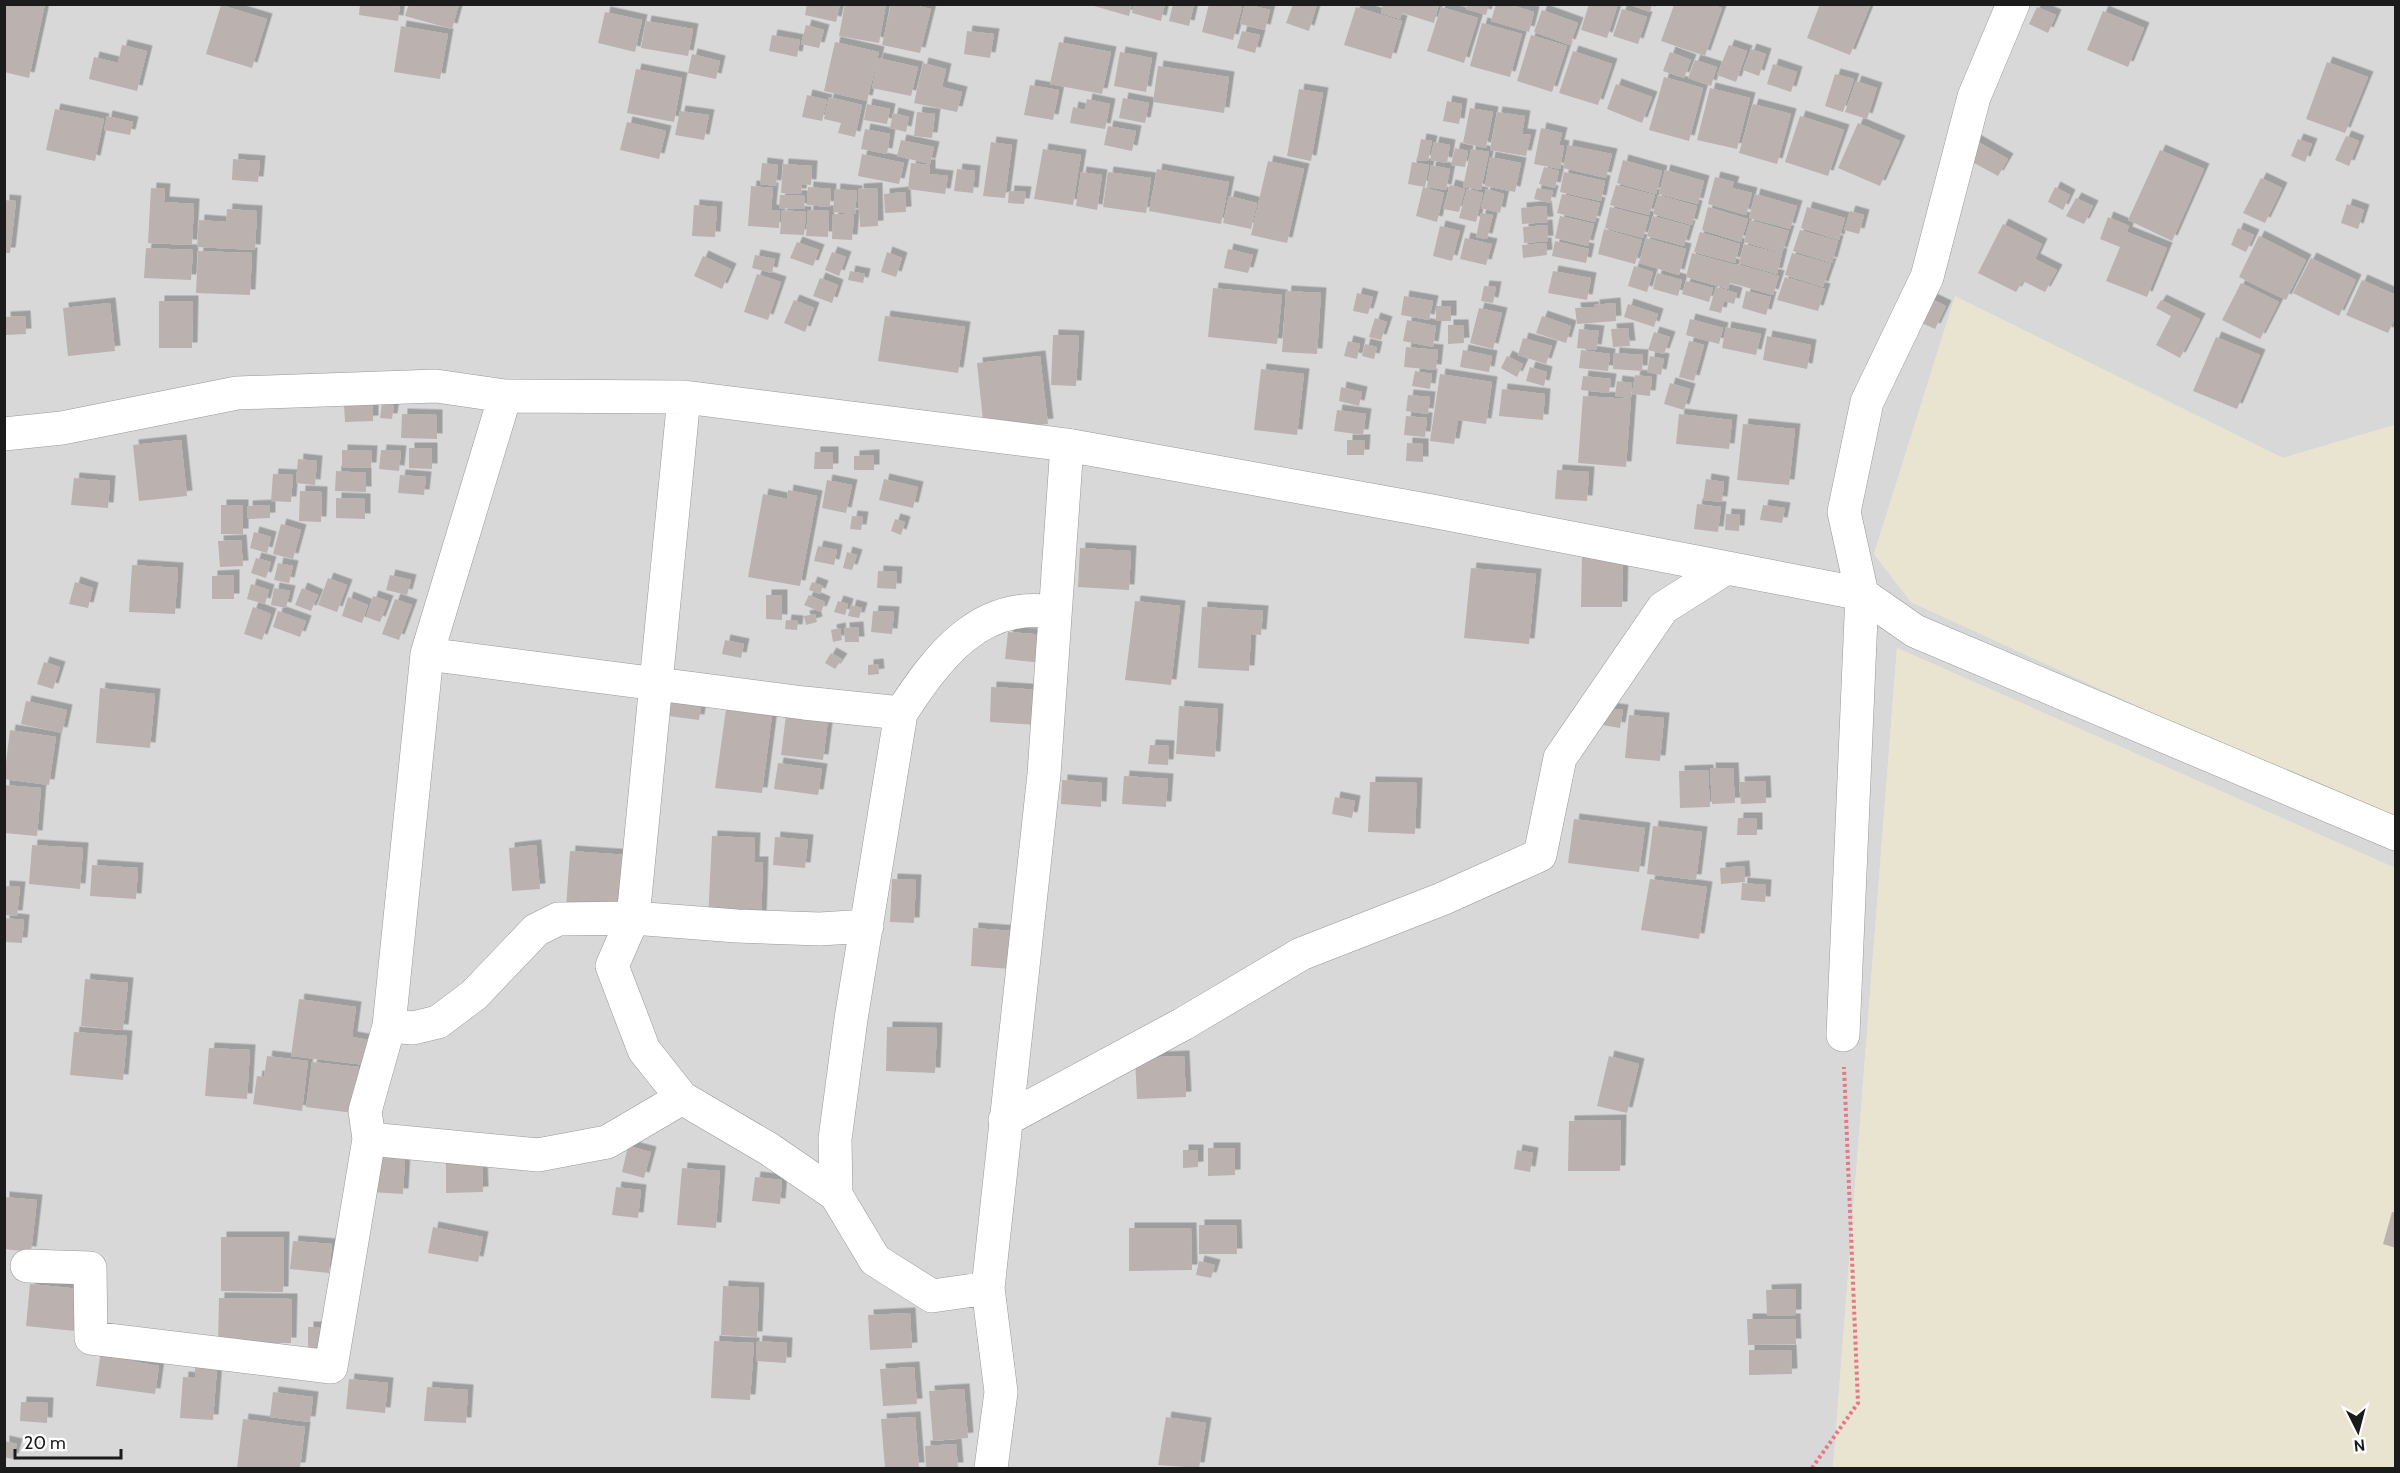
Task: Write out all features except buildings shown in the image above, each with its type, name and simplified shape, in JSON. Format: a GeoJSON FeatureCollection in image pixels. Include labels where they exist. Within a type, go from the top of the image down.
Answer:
{"type":"FeatureCollection","features":[{"type":"Feature","properties":{"kind":"street"},"geometry":{"type":"LineString","coordinates":[[1843,1035],[1862,594],[1844,512],[1867,402],[1927,277],[1974,98],[2013,4]]}},
{"type":"Feature","properties":{"kind":"street"},"geometry":{"type":"LineString","coordinates":[[4,434],[62,428],[237,393],[436,386],[505,396],[684,398],[1067,445],[1862,594],[1915,631],[2396,834]]}},
{"type":"Feature","properties":{"kind":"street"},"geometry":{"type":"LineString","coordinates":[[27,1266],[90,1268],[91,1338],[331,1367],[369,1139],[366,1111],[388,1026],[427,654],[505,396]]}},
{"type":"Feature","properties":{"kind":"street"},"geometry":{"type":"LineString","coordinates":[[684,398],[658,683],[633,918],[612,966],[644,1050],[682,1098],[769,1149],[836,1195],[874,1260],[932,1296],[988,1288]]}},
{"type":"Feature","properties":{"kind":"street"},"geometry":{"type":"LineString","coordinates":[[991,1468],[1001,1392],[988,1288],[1044,774],[1067,445]]}},
{"type":"Feature","properties":{"kind":"street"},"geometry":{"type":"LineString","coordinates":[[1005,1120],[1183,1024],[1301,954],[1442,899],[1540,855],[1560,758],[1663,608],[1726,568]]}},
{"type":"Feature","properties":{"kind":"street"},"geometry":{"type":"LineString","coordinates":[[836,1195],[835,1139],[901,713],[928,672],[957,640],[990,620],[1033,609],[1054,612]]}},
{"type":"Feature","properties":{"kind":"street"},"geometry":{"type":"LineString","coordinates":[[427,654],[901,713]]}},
{"type":"Feature","properties":{"kind":"street"},"geometry":{"type":"LineString","coordinates":[[388,1026],[413,1028],[438,1022],[474,995],[536,930],[558,919],[633,918],[737,926],[820,929],[867,926]]}},
{"type":"Feature","properties":{"kind":"street"},"geometry":{"type":"LineString","coordinates":[[369,1139],[538,1155],[606,1142],[682,1098]]}},
{"type":"Feature","properties":{"kind":"path"},"geometry":{"type":"LineString","coordinates":[[1812,1468],[1858,1403],[1843,1035]]}},
{"type":"Feature","properties":{"kind":"shaded area"},"geometry":{"type":"Polygon","coordinates":[[[5,5],[2395,5],[2395,425],[2283,458],[1955,297],[1874,554],[1911,602],[2395,824],[2395,868],[1897,648],[1833,1468],[5,1468],[5,5]]]}},
{"type":"Feature","properties":{"kind":"shaded area"},"geometry":{"type":"Polygon","coordinates":[[[1955,296],[2283,458],[2395,425],[2395,824],[1911,602],[1874,554],[1955,296]]]}},
{"type":"Feature","properties":{"kind":"shaded area"},"geometry":{"type":"Polygon","coordinates":[[[1897,648],[2395,868],[2395,1468],[1833,1468],[1897,648]]]}}]}
